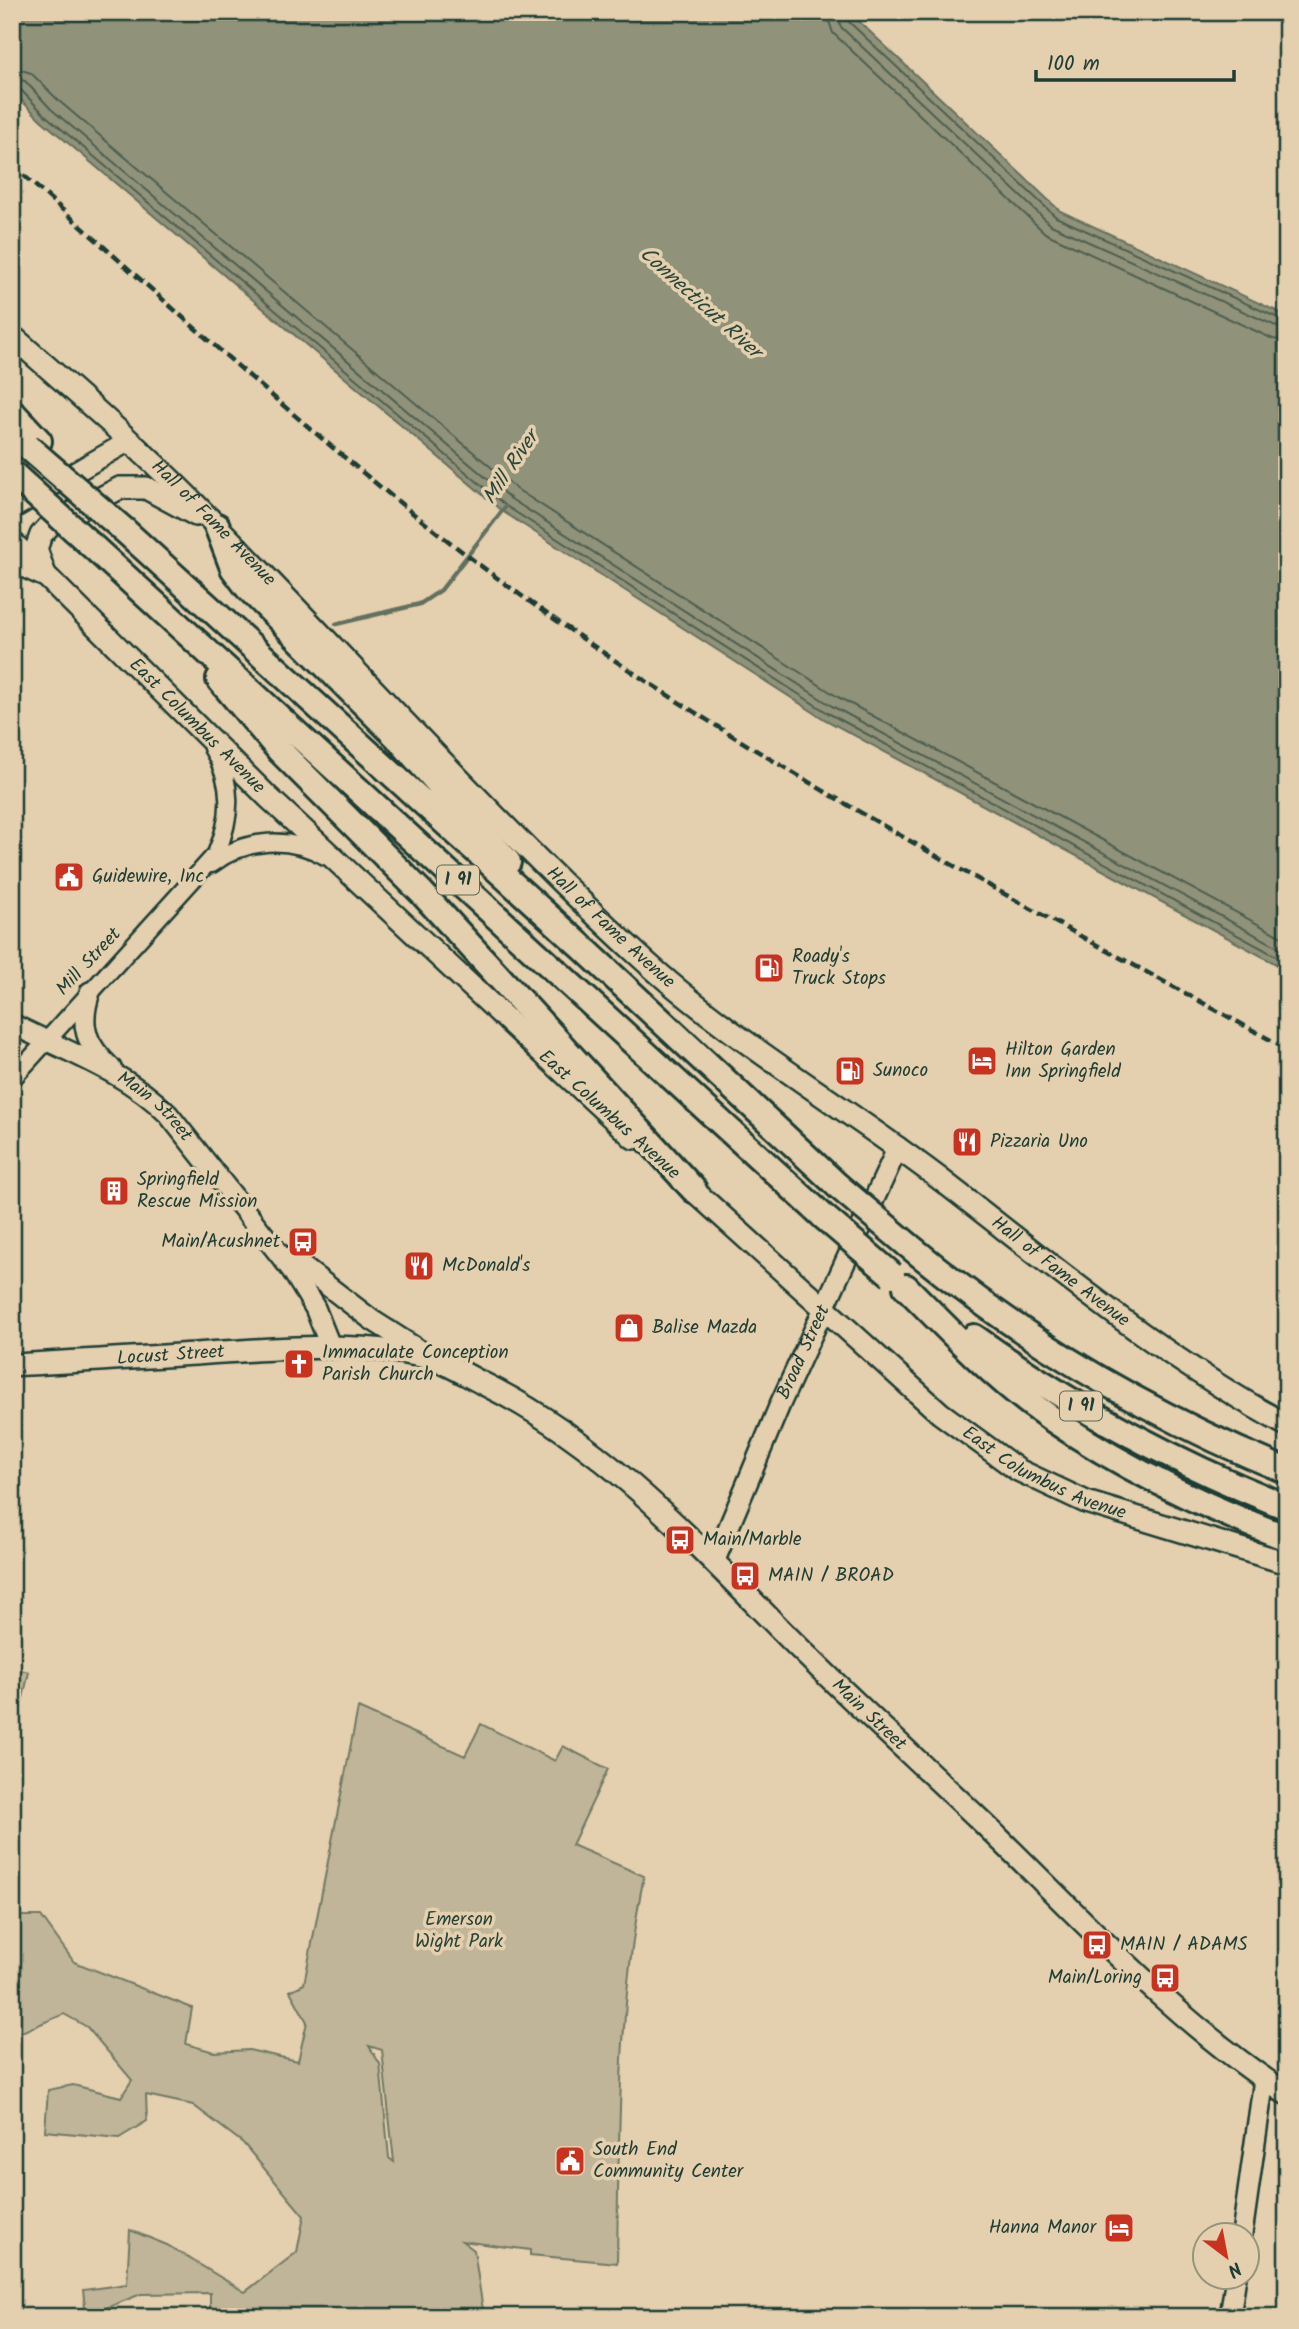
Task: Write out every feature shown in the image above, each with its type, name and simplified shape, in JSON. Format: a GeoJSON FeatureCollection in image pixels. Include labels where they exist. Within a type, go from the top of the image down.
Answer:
{"type":"FeatureCollection","features":[{"type":"Feature","properties":{"kind":"highway"},"geometry":{"type":"LineString","coordinates":[[12,412],[26,440]]}},
{"type":"Feature","properties":{"kind":"highway","name":"I 91"},"geometry":{"type":"LineString","coordinates":[[26,440],[582,947],[838,1186],[908,1245],[961,1287],[1045,1345],[1178,1421],[1287,1471]]}},
{"type":"Feature","properties":{"kind":"highway","name":"I 91"},"geometry":{"type":"LineString","coordinates":[[12,474],[824,1217],[899,1281],[989,1348],[1077,1404],[1180,1459],[1287,1507]]}},
{"type":"Feature","properties":{"kind":"highway"},"geometry":{"type":"LineString","coordinates":[[216,526],[229,561],[248,589],[416,757],[582,947]]}},
{"type":"Feature","properties":{"kind":"highway"},"geometry":{"type":"LineString","coordinates":[[166,613],[280,751],[422,892],[694,1190]]}},
{"type":"Feature","properties":{"kind":"highway"},"geometry":{"type":"LineString","coordinates":[[899,1281],[993,1372],[1053,1419],[1181,1493],[1287,1538]]}},
{"type":"Feature","properties":{"kind":"highway"},"geometry":{"type":"LineString","coordinates":[[1178,1421],[1287,1458]]}},
{"type":"Feature","properties":{"kind":"main road","name":"Hall of Fame Avenue"},"geometry":{"type":"LineString","coordinates":[[12,336],[129,441],[216,526],[638,955],[733,1030],[898,1147],[1093,1299],[1233,1393],[1287,1425]]}},
{"type":"Feature","properties":{"kind":"main road"},"geometry":{"type":"LineString","coordinates":[[12,509],[129,441]]}},
{"type":"Feature","properties":{"kind":"main road"},"geometry":{"type":"LineString","coordinates":[[48,578],[37,554],[44,530],[114,490],[146,488],[216,526]]}},
{"type":"Feature","properties":{"kind":"main road","name":"East Columbus Avenue"},"geometry":{"type":"LineString","coordinates":[[12,542],[201,731],[579,1090],[955,1426],[1039,1483],[1086,1502],[1287,1563]]}},
{"type":"Feature","properties":{"kind":"main road"},"geometry":{"type":"LineString","coordinates":[[12,562],[48,578]]}},
{"type":"Feature","properties":{"kind":"main road"},"geometry":{"type":"LineString","coordinates":[[90,992],[83,1016],[86,1037],[100,1058],[122,1078]]}},
{"type":"Feature","properties":{"kind":"main road","name":"Main Street"},"geometry":{"type":"LineString","coordinates":[[12,1024],[122,1078],[146,1093],[168,1114],[264,1232],[309,1298],[331,1348],[434,1359]]}},
{"type":"Feature","properties":{"kind":"main road","name":"Broad Street"},"geometry":{"type":"LineString","coordinates":[[715,1560],[781,1402],[898,1147]]}},
{"type":"Feature","properties":{"kind":"main road","name":"Main Street"},"geometry":{"type":"LineString","coordinates":[[264,1232],[356,1308],[434,1359],[507,1395],[581,1442],[715,1560],[786,1635],[925,1766],[1077,1918],[1179,2011],[1264,2079],[1287,2094]]}},
{"type":"Feature","properties":{"kind":"main road","name":"Locust Street"},"geometry":{"type":"LineString","coordinates":[[12,1366],[331,1348]]}},
{"type":"Feature","properties":{"kind":"main road"},"geometry":{"type":"LineString","coordinates":[[1244,2220],[1264,2079]]}},
{"type":"Feature","properties":{"kind":"main road"},"geometry":{"type":"LineString","coordinates":[[1230,2317],[1234,2290]]}},
{"type":"Feature","properties":{"kind":"street","name":"Mill Street"},"geometry":{"type":"LineString","coordinates":[[12,1079],[216,855],[225,834],[230,794],[220,761],[201,731]]}},
{"type":"Feature","properties":{"kind":"street","name":"Mill Street"},"geometry":{"type":"LineString","coordinates":[[199,874],[231,852],[277,841],[314,849],[339,864]]}},
{"type":"Feature","properties":{"kind":"green space"},"geometry":{"type":"Polygon","coordinates":[[[12,1668],[29,1672],[12,1745],[12,1668]]]}},
{"type":"Feature","properties":{"kind":"green space","name":"Emerson Wight Park"},"geometry":{"type":"Polygon","coordinates":[[[358,1708],[465,1756],[481,1724],[555,1761],[563,1746],[608,1769],[572,1845],[644,1876],[635,1924],[625,2020],[617,2263],[530,2255],[530,2250],[462,2241],[474,2250],[484,2317],[210,2317],[210,2293],[141,2294],[86,2316],[83,2290],[127,2284],[130,2230],[167,2245],[245,2292],[297,2252],[304,2216],[243,2143],[193,2105],[146,2095],[147,2121],[119,2138],[45,2131],[48,2090],[73,2085],[121,2097],[132,2080],[87,2027],[64,2014],[12,2036],[12,1916],[41,1916],[74,1962],[192,2008],[186,2044],[214,2052],[249,2050],[298,2061],[307,2022],[290,1991],[304,1984],[358,1708]],[[369,2046],[380,2064],[389,2158],[394,2162],[382,2050],[369,2046]]]}},
{"type":"Feature","properties":{"kind":"water","name":"Connecticut River"},"geometry":{"type":"Polygon","coordinates":[[[12,12],[849,12],[1060,211],[1287,316],[1287,970],[824,719],[502,511],[41,120],[12,91],[12,12]]]}},
{"type":"Feature","properties":{"kind":"waterway","name":"Mill River"},"geometry":{"type":"LineString","coordinates":[[336,624],[420,604],[441,590],[505,507]]}},
{"type":"Feature","properties":{"kind":"railway"},"geometry":{"type":"LineString","coordinates":[[12,165],[332,447],[397,501],[533,604],[623,666],[808,782],[999,891],[1287,1049]]}},
{"type":"Feature","properties":{"kind":"place","name":"Guidewire, Inc"},"geometry":{"type":"Point","coordinates":[69,877]}},
{"type":"Feature","properties":{"kind":"place","name":"Roady's Truck Stops"},"geometry":{"type":"Point","coordinates":[769,968]}},
{"type":"Feature","properties":{"kind":"place","name":"Hilton Garden Inn Springfield"},"geometry":{"type":"Point","coordinates":[982,1061]}},
{"type":"Feature","properties":{"kind":"place","name":"Sunoco"},"geometry":{"type":"Point","coordinates":[850,1071]}},
{"type":"Feature","properties":{"kind":"place","name":"Pizzaria Uno"},"geometry":{"type":"Point","coordinates":[967,1142]}},
{"type":"Feature","properties":{"kind":"place","name":"Springfield Rescue Mission"},"geometry":{"type":"Point","coordinates":[114,1191]}},
{"type":"Feature","properties":{"kind":"place","name":"Main/Acushnet"},"geometry":{"type":"Point","coordinates":[303,1242]}},
{"type":"Feature","properties":{"kind":"place","name":"McDonald's"},"geometry":{"type":"Point","coordinates":[419,1266]}},
{"type":"Feature","properties":{"kind":"place","name":"Balise Mazda"},"geometry":{"type":"Point","coordinates":[629,1328]}},
{"type":"Feature","properties":{"kind":"place","name":"Immaculate Conception Parish Church"},"geometry":{"type":"Point","coordinates":[299,1364]}},
{"type":"Feature","properties":{"kind":"place","name":"Main/Marble"},"geometry":{"type":"Point","coordinates":[680,1540]}},
{"type":"Feature","properties":{"kind":"place","name":"MAIN / BROAD"},"geometry":{"type":"Point","coordinates":[745,1576]}},
{"type":"Feature","properties":{"kind":"place","name":"MAIN / ADAMS"},"geometry":{"type":"Point","coordinates":[1097,1945]}},
{"type":"Feature","properties":{"kind":"place","name":"Main/Loring"},"geometry":{"type":"Point","coordinates":[1165,1978]}},
{"type":"Feature","properties":{"kind":"place","name":"South End Community Center"},"geometry":{"type":"Point","coordinates":[570,2161]}},
{"type":"Feature","properties":{"kind":"place","name":"Hanna Manor"},"geometry":{"type":"Point","coordinates":[1119,2228]}}]}
